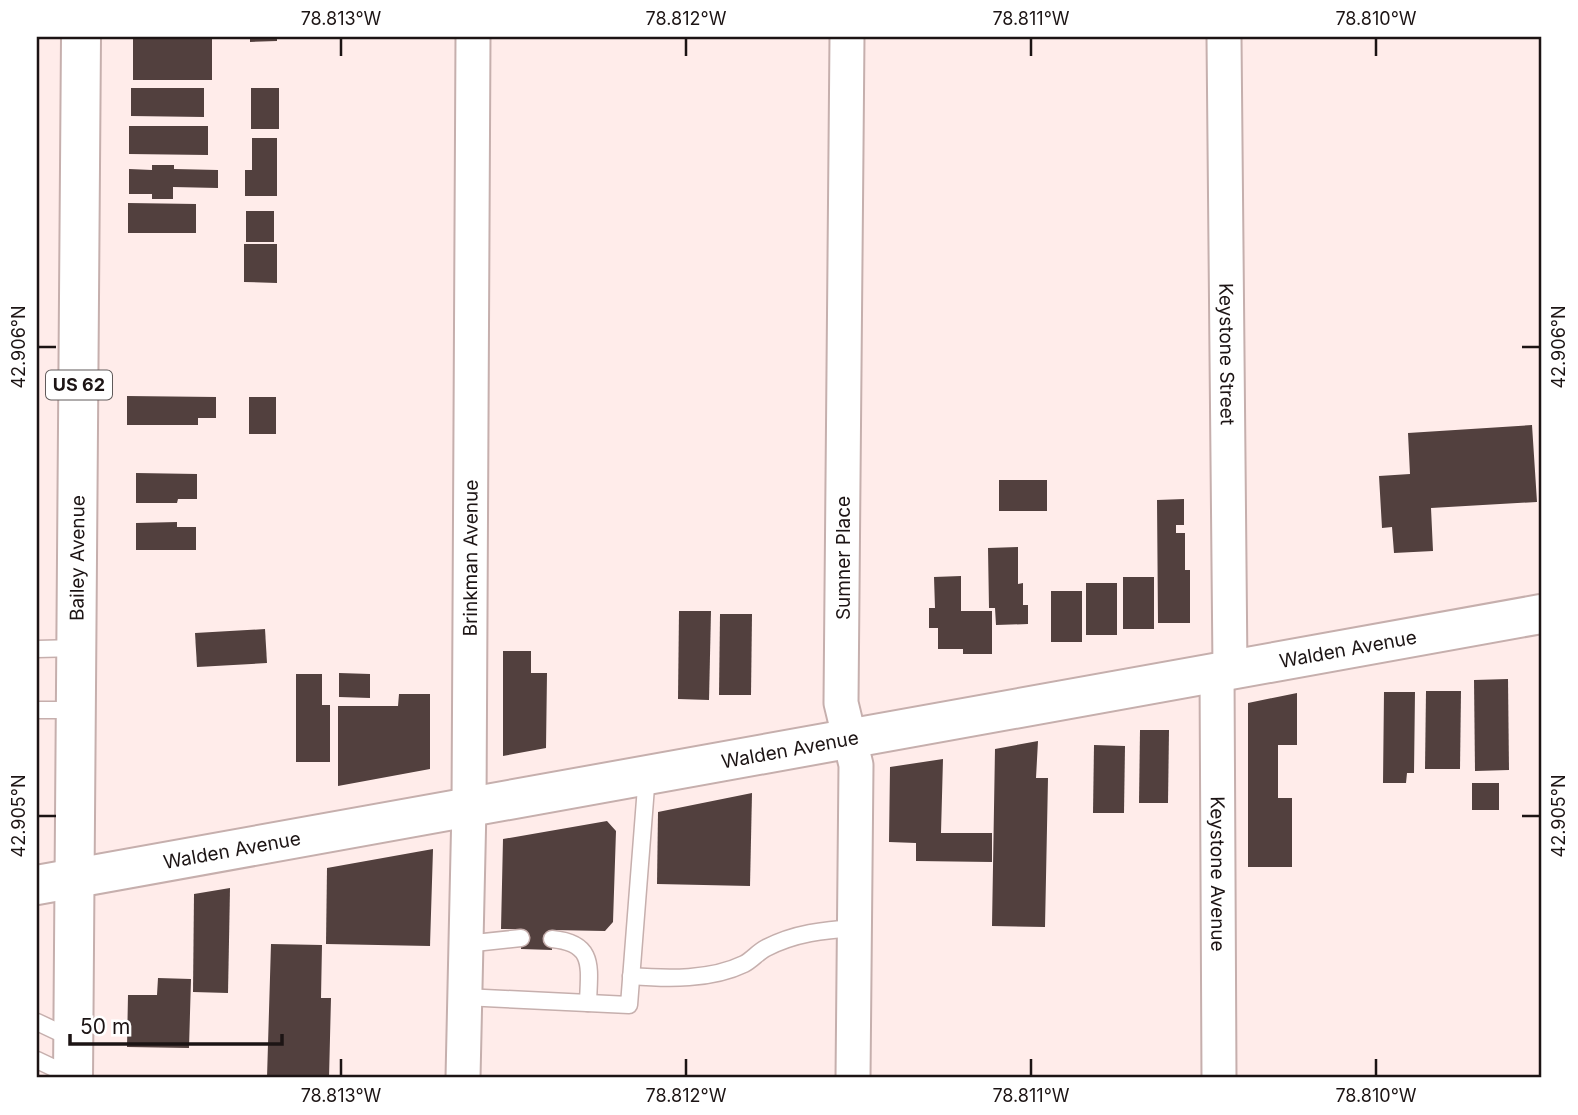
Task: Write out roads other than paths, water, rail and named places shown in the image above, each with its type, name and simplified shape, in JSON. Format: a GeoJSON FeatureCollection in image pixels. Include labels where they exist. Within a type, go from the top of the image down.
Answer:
{"type":"FeatureCollection","features":[{"type":"Feature","properties":{"kind":"main road","name":"Bailey Avenue"},"geometry":{"type":"LineString","coordinates":[[73,1065],[78,710],[81,37]]}},
{"type":"Feature","properties":{"kind":"main road","name":"Walden Avenue"},"geometry":{"type":"LineString","coordinates":[[37,885],[1541,614]]}},
{"type":"Feature","properties":{"kind":"street","name":"Brinkman Avenue"},"geometry":{"type":"LineString","coordinates":[[463,1078],[468,807],[473,37]]}},
{"type":"Feature","properties":{"kind":"street","name":"Sumner Place"},"geometry":{"type":"LineString","coordinates":[[846,37],[841,703],[856,765],[853,1078]]}},
{"type":"Feature","properties":{"kind":"street","name":"Keystone Street"},"geometry":{"type":"LineString","coordinates":[[1224,37],[1224,670]]}},
{"type":"Feature","properties":{"kind":"street","name":"Keystone Avenue"},"geometry":{"type":"LineString","coordinates":[[1219,1078],[1224,670]]}},
{"type":"Feature","properties":{"kind":"lane"},"geometry":{"type":"LineString","coordinates":[[37,649],[78,648]]}},
{"type":"Feature","properties":{"kind":"lane"},"geometry":{"type":"LineString","coordinates":[[37,710],[78,710]]}},
{"type":"Feature","properties":{"kind":"lane"},"geometry":{"type":"LineString","coordinates":[[464,997],[629,1004],[647,774]]}},
{"type":"Feature","properties":{"kind":"lane"},"geometry":{"type":"LineString","coordinates":[[631,976],[662,978],[711,974],[746,964],[764,949],[792,936],[820,930],[856,928]]}},
{"type":"Feature","properties":{"kind":"lane"},"geometry":{"type":"LineString","coordinates":[[466,944],[521,938]]}},
{"type":"Feature","properties":{"kind":"lane"},"geometry":{"type":"LineString","coordinates":[[552,939],[574,943],[583,950],[590,963],[588,1003]]}},
{"type":"Feature","properties":{"kind":"lane"},"geometry":{"type":"LineString","coordinates":[[37,1022],[73,1065]]}},
{"type":"Feature","properties":{"kind":"lane"},"geometry":{"type":"LineString","coordinates":[[37,1060],[73,1065]]}}]}
